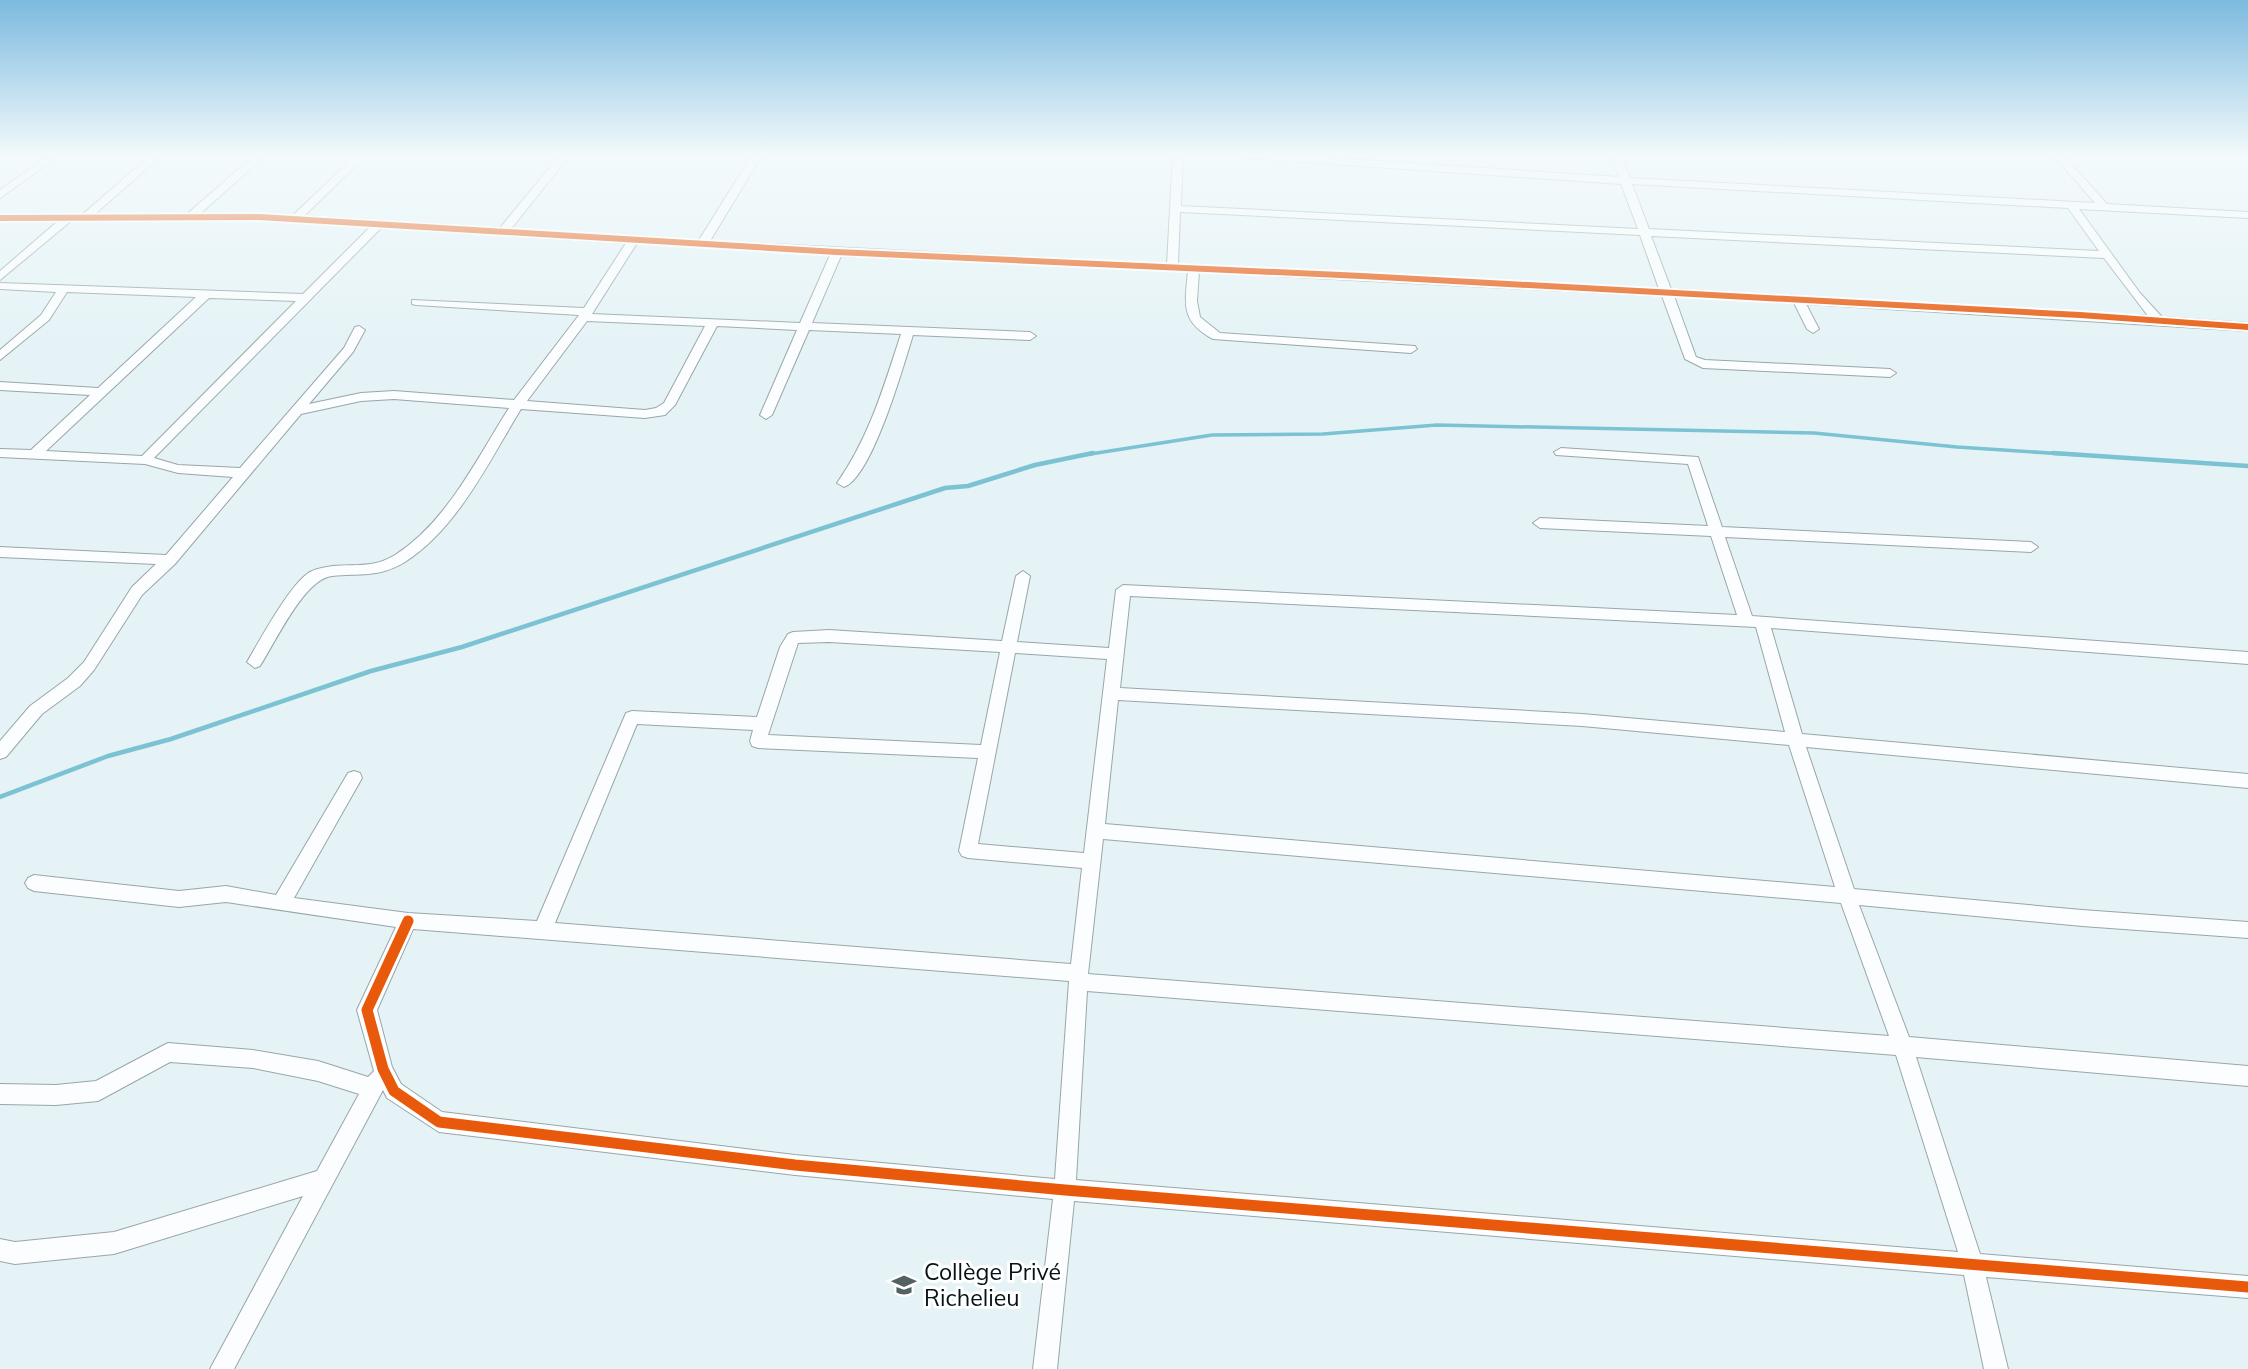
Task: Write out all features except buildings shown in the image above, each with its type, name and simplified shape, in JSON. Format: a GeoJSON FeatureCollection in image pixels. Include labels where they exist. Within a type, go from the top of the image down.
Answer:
{"type":"FeatureCollection","features":[{"type":"Feature","properties":{"kind":"street"},"geometry":{"type":"LineString","coordinates":[[0,277],[67,219]]}},
{"type":"Feature","properties":{"kind":"street"},"geometry":{"type":"LineString","coordinates":[[265,219],[837,252],[1798,299],[2248,327]]}},
{"type":"Feature","properties":{"kind":"street"},"geometry":{"type":"LineString","coordinates":[[504,231],[514,219]]}},
{"type":"Feature","properties":{"kind":"street"},"geometry":{"type":"LineString","coordinates":[[703,243],[718,219]]}},
{"type":"Feature","properties":{"kind":"street"},"geometry":{"type":"LineString","coordinates":[[1172,269],[1176,219]]}},
{"type":"Feature","properties":{"kind":"street"},"geometry":{"type":"LineString","coordinates":[[1370,219],[2106,256]]}},
{"type":"Feature","properties":{"kind":"street"},"geometry":{"type":"LineString","coordinates":[[1640,219],[1691,359],[1703,364],[1890,373]]}},
{"type":"Feature","properties":{"kind":"street"},"geometry":{"type":"LineString","coordinates":[[2081,219],[2106,256],[2159,321]]}},
{"type":"Feature","properties":{"kind":"street"},"geometry":{"type":"LineString","coordinates":[[145,460],[379,224]]}},
{"type":"Feature","properties":{"kind":"street"},"geometry":{"type":"LineString","coordinates":[[255,662],[300,590],[314,576],[331,571],[365,571],[379,568],[400,558],[433,530],[461,494],[518,404],[585,314],[634,239]]}},
{"type":"Feature","properties":{"kind":"street"},"geometry":{"type":"LineString","coordinates":[[766,415],[837,252]]}},
{"type":"Feature","properties":{"kind":"street"},"geometry":{"type":"LineString","coordinates":[[1194,270],[1191,313],[1193,320],[1202,330],[1217,336],[1411,349]]}},
{"type":"Feature","properties":{"kind":"street"},"geometry":{"type":"LineString","coordinates":[[0,286],[306,298]]}},
{"type":"Feature","properties":{"kind":"street"},"geometry":{"type":"LineString","coordinates":[[0,355],[49,312],[60,300],[63,289]]}},
{"type":"Feature","properties":{"kind":"street"},"geometry":{"type":"LineString","coordinates":[[35,454],[205,295]]}},
{"type":"Feature","properties":{"kind":"street"},"geometry":{"type":"LineString","coordinates":[[1798,299],[1813,329]]}},
{"type":"Feature","properties":{"kind":"street"},"geometry":{"type":"LineString","coordinates":[[416,302],[713,322],[1030,336]]}},
{"type":"Feature","properties":{"kind":"street"},"geometry":{"type":"LineString","coordinates":[[296,411],[361,397],[394,395],[645,414],[660,412],[669,405],[713,322]]}},
{"type":"Feature","properties":{"kind":"street"},"geometry":{"type":"LineString","coordinates":[[0,752],[36,710],[89,666],[137,591],[170,560],[349,349],[359,330]]}},
{"type":"Feature","properties":{"kind":"street"},"geometry":{"type":"LineString","coordinates":[[844,483],[855,471],[884,407],[908,330]]}},
{"type":"Feature","properties":{"kind":"street"},"geometry":{"type":"LineString","coordinates":[[0,386],[101,392]]}},
{"type":"Feature","properties":{"kind":"street"},"geometry":{"type":"LineString","coordinates":[[1561,452],[1693,460],[1754,622],[1847,896],[1903,1046],[1973,1266],[1996,1369]]}},
{"type":"Feature","properties":{"kind":"street"},"geometry":{"type":"LineString","coordinates":[[0,453],[145,460],[178,469],[243,473]]}},
{"type":"Feature","properties":{"kind":"street"},"geometry":{"type":"LineString","coordinates":[[1540,523],[2031,547]]}},
{"type":"Feature","properties":{"kind":"street"},"geometry":{"type":"LineString","coordinates":[[0,552],[170,560]]}},
{"type":"Feature","properties":{"kind":"street"},"geometry":{"type":"LineString","coordinates":[[1023,576],[968,851],[1091,861]]}},
{"type":"Feature","properties":{"kind":"street"},"geometry":{"type":"LineString","coordinates":[[1045,1369],[1065,1190],[1079,978],[1123,590],[1754,622],[2248,658]]}},
{"type":"Feature","properties":{"kind":"street"},"geometry":{"type":"LineString","coordinates":[[988,752],[758,741],[793,638],[829,636],[1116,654]]}},
{"type":"Feature","properties":{"kind":"street"},"geometry":{"type":"LineString","coordinates":[[1113,694],[1582,720],[2248,780]]}},
{"type":"Feature","properties":{"kind":"street"},"geometry":{"type":"LineString","coordinates":[[543,930],[632,717],[763,724]]}},
{"type":"Feature","properties":{"kind":"street"},"geometry":{"type":"LineString","coordinates":[[281,904],[354,778]]}},
{"type":"Feature","properties":{"kind":"street"},"geometry":{"type":"LineString","coordinates":[[1096,831],[2069,917],[2248,930]]}},
{"type":"Feature","properties":{"kind":"street"},"geometry":{"type":"LineString","coordinates":[[34,883],[179,899],[226,894],[408,921],[543,930],[2248,1076]]}},
{"type":"Feature","properties":{"kind":"street"},"geometry":{"type":"LineString","coordinates":[[408,921],[367,1010],[383,1069],[394,1091],[439,1122],[795,1165],[1065,1190],[2248,1287]]}},
{"type":"Feature","properties":{"kind":"street"},"geometry":{"type":"LineString","coordinates":[[0,1094],[56,1095],[98,1090],[168,1052],[253,1059],[318,1070],[373,1089]]}},
{"type":"Feature","properties":{"kind":"street"},"geometry":{"type":"LineString","coordinates":[[222,1369],[383,1069]]}},
{"type":"Feature","properties":{"kind":"street"},"geometry":{"type":"LineString","coordinates":[[0,1250],[15,1253],[114,1243],[325,1179]]}},
{"type":"Feature","properties":{"kind":"waterway"},"geometry":{"type":"LineString","coordinates":[[1084,455],[1212,435],[1323,434],[1437,425],[1814,433],[1957,447],[2080,455]]}},
{"type":"Feature","properties":{"kind":"waterway"},"geometry":{"type":"LineString","coordinates":[[0,797],[108,756],[171,739],[371,671],[462,647],[945,488],[968,486],[1035,465],[1093,453]]}},
{"type":"Feature","properties":{"kind":"waterway"},"geometry":{"type":"LineString","coordinates":[[2053,453],[2248,466]]}},
{"type":"Feature","properties":{"kind":"cycle path"},"geometry":{"type":"LineString","coordinates":[[290,219],[837,252],[1362,276],[2080,315],[2248,327]]}},
{"type":"Feature","properties":{"kind":"cycle path"},"geometry":{"type":"LineString","coordinates":[[408,921],[367,1010],[383,1069],[394,1091],[439,1122],[795,1165],[1065,1190],[2248,1287]]}},
{"type":"Feature","properties":{"kind":"place","name":"Collège Privé Richelieu"},"geometry":{"type":"Point","coordinates":[904,1285]}}]}
